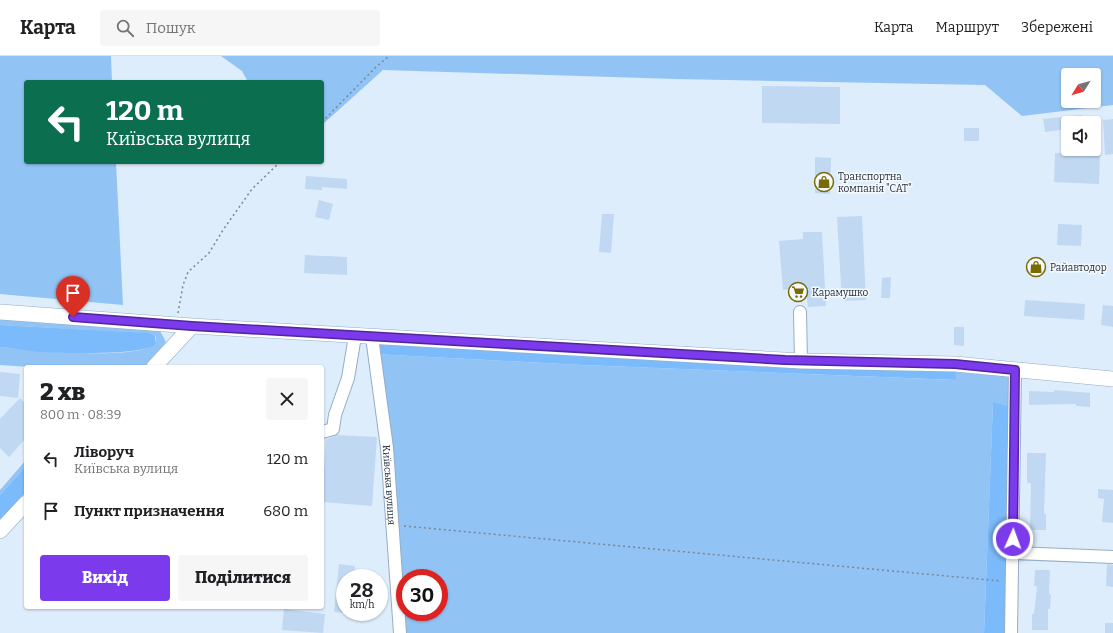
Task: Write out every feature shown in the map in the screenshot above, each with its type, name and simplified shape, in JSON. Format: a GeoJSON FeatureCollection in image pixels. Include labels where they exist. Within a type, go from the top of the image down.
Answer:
{"type":"FeatureCollection","features":[{"type":"Feature","properties":{"kind":"main road"},"geometry":{"type":"LineString","coordinates":[[0,312],[355,336],[801,361],[955,364],[1113,379]]}},
{"type":"Feature","properties":{"kind":"main road"},"geometry":{"type":"LineString","coordinates":[[156,365],[192,326]]}},
{"type":"Feature","properties":{"kind":"main road"},"geometry":{"type":"LineString","coordinates":[[0,531],[24,505]]}},
{"type":"Feature","properties":{"kind":"street"},"geometry":{"type":"LineString","coordinates":[[800,312],[801,361]]}},
{"type":"Feature","properties":{"kind":"street"},"geometry":{"type":"LineString","coordinates":[[324,431],[333,429],[335,415],[348,378],[355,336]]}},
{"type":"Feature","properties":{"kind":"street","name":"Київська вулиця"},"geometry":{"type":"LineString","coordinates":[[372,337],[387,448],[400,633]]}},
{"type":"Feature","properties":{"kind":"street"},"geometry":{"type":"LineString","coordinates":[[1011,633],[1013,582],[1012,552],[1015,370]]}},
{"type":"Feature","properties":{"kind":"street"},"geometry":{"type":"LineString","coordinates":[[1012,552],[1113,557]]}},
{"type":"Feature","properties":{"kind":"path"},"geometry":{"type":"LineString","coordinates":[[324,120],[377,66],[389,56]]}},
{"type":"Feature","properties":{"kind":"path"},"geometry":{"type":"LineString","coordinates":[[176,325],[183,285],[188,272],[209,253],[223,230],[252,189],[278,164]]}},
{"type":"Feature","properties":{"kind":"path"},"geometry":{"type":"LineString","coordinates":[[393,539],[401,526],[1013,582]]}},
{"type":"Feature","properties":{"kind":"shaded area"},"geometry":{"type":"Polygon","coordinates":[[[0,56],[111,56],[112,80],[24,80],[24,164],[116,164],[123,305],[0,294],[0,56]]]}},
{"type":"Feature","properties":{"kind":"shaded area"},"geometry":{"type":"Polygon","coordinates":[[[221,56],[1113,56],[1113,105],[1101,106],[1101,68],[1061,68],[1061,108],[1088,108],[1022,116],[985,85],[676,79],[383,70],[324,123],[324,80],[247,80],[242,71],[221,56]]]}},
{"type":"Feature","properties":{"kind":"shaded area"},"geometry":{"type":"Polygon","coordinates":[[[0,319],[159,329],[166,342],[146,365],[24,365],[24,367],[0,365],[0,347],[81,353],[126,352],[144,349],[156,344],[156,337],[150,333],[0,325],[0,319]]]}},
{"type":"Feature","properties":{"kind":"shaded area"},"geometry":{"type":"Polygon","coordinates":[[[0,325],[150,333],[155,336],[156,344],[149,348],[120,352],[64,353],[30,351],[0,347],[0,325]]]}},
{"type":"Feature","properties":{"kind":"shaded area"},"geometry":{"type":"Polygon","coordinates":[[[372,337],[955,364],[956,380],[581,365],[374,354],[372,337]]]}},
{"type":"Feature","properties":{"kind":"shaded area"},"geometry":{"type":"Polygon","coordinates":[[[374,354],[581,365],[955,380],[955,364],[1015,370],[1014,408],[993,403],[984,633],[400,633],[399,621],[448,621],[448,569],[396,569],[396,590],[374,354]]]}},
{"type":"Feature","properties":{"kind":"shaded area"},"geometry":{"type":"Polygon","coordinates":[[[993,402],[1014,408],[1008,633],[984,633],[993,402]]]}},
{"type":"Feature","properties":{"kind":"shaded area"},"geometry":{"type":"Polygon","coordinates":[[[24,462],[24,468],[0,495],[0,490],[24,462]]]}},
{"type":"Feature","properties":{"kind":"shaded area"},"geometry":{"type":"Polygon","coordinates":[[[24,468],[24,494],[0,520],[0,495],[24,468]]]}},
{"type":"Feature","properties":{"kind":"building"},"geometry":{"type":"Polygon","coordinates":[[[762,86],[840,87],[840,124],[762,123],[762,86]]]}},
{"type":"Feature","properties":{"kind":"building"},"geometry":{"type":"Polygon","coordinates":[[[1061,117],[1061,130],[1045,132],[1043,119],[1061,117]]]}},
{"type":"Feature","properties":{"kind":"building"},"geometry":{"type":"Polygon","coordinates":[[[1113,119],[1113,154],[1105,155],[1103,120],[1113,119]]]}},
{"type":"Feature","properties":{"kind":"building"},"geometry":{"type":"Polygon","coordinates":[[[964,128],[979,128],[979,141],[964,141],[964,128]]]}},
{"type":"Feature","properties":{"kind":"building"},"geometry":{"type":"Polygon","coordinates":[[[1055,153],[1061,153],[1061,156],[1100,156],[1099,184],[1054,182],[1055,153]]]}},
{"type":"Feature","properties":{"kind":"building"},"geometry":{"type":"Polygon","coordinates":[[[815,157],[831,158],[830,194],[815,193],[815,157]]]}},
{"type":"Feature","properties":{"kind":"building"},"geometry":{"type":"Polygon","coordinates":[[[306,176],[347,179],[347,189],[322,187],[322,190],[305,189],[306,176]]]}},
{"type":"Feature","properties":{"kind":"building"},"geometry":{"type":"Polygon","coordinates":[[[319,200],[333,204],[329,220],[315,217],[319,200]]]}},
{"type":"Feature","properties":{"kind":"building"},"geometry":{"type":"Polygon","coordinates":[[[602,214],[614,214],[611,253],[599,252],[602,214]]]}},
{"type":"Feature","properties":{"kind":"building"},"geometry":{"type":"Polygon","coordinates":[[[862,216],[866,300],[842,301],[837,217],[862,216]]]}},
{"type":"Feature","properties":{"kind":"building"},"geometry":{"type":"Polygon","coordinates":[[[1058,224],[1082,225],[1081,246],[1057,245],[1058,224]]]}},
{"type":"Feature","properties":{"kind":"building"},"geometry":{"type":"Polygon","coordinates":[[[803,232],[822,232],[826,306],[808,307],[806,288],[783,290],[779,241],[803,239],[803,232]]]}},
{"type":"Feature","properties":{"kind":"building"},"geometry":{"type":"Polygon","coordinates":[[[305,255],[347,257],[347,275],[304,273],[305,255]]]}},
{"type":"Feature","properties":{"kind":"building"},"geometry":{"type":"Polygon","coordinates":[[[891,277],[890,298],[881,298],[882,278],[891,277]]]}},
{"type":"Feature","properties":{"kind":"building"},"geometry":{"type":"Polygon","coordinates":[[[1025,300],[1085,304],[1084,320],[1024,316],[1025,300]]]}},
{"type":"Feature","properties":{"kind":"building"},"geometry":{"type":"Polygon","coordinates":[[[1103,305],[1113,306],[1113,327],[1101,325],[1103,305]]]}},
{"type":"Feature","properties":{"kind":"building"},"geometry":{"type":"Polygon","coordinates":[[[954,327],[964,327],[964,346],[954,345],[954,327]]]}},
{"type":"Feature","properties":{"kind":"building"},"geometry":{"type":"Polygon","coordinates":[[[0,372],[20,374],[18,398],[0,396],[0,372]]]}},
{"type":"Feature","properties":{"kind":"building"},"geometry":{"type":"Polygon","coordinates":[[[1054,390],[1090,393],[1090,407],[1076,406],[1076,404],[1029,405],[1029,391],[1054,392],[1054,390]]]}},
{"type":"Feature","properties":{"kind":"building"},"geometry":{"type":"Polygon","coordinates":[[[20,398],[24,402],[24,440],[9,457],[0,448],[0,419],[20,398]]]}},
{"type":"Feature","properties":{"kind":"building"},"geometry":{"type":"Polygon","coordinates":[[[338,435],[377,437],[372,506],[324,502],[326,439],[338,435]]]}},
{"type":"Feature","properties":{"kind":"building"},"geometry":{"type":"Polygon","coordinates":[[[1027,453],[1046,453],[1044,514],[1046,514],[1046,530],[1030,530],[1031,483],[1027,483],[1027,453]]]}},
{"type":"Feature","properties":{"kind":"building"},"geometry":{"type":"Polygon","coordinates":[[[1098,489],[1113,490],[1113,523],[1102,522],[1104,499],[1098,498],[1098,489]]]}},
{"type":"Feature","properties":{"kind":"building"},"geometry":{"type":"Polygon","coordinates":[[[339,564],[355,566],[355,569],[338,569],[339,564]]]}},
{"type":"Feature","properties":{"kind":"building"},"geometry":{"type":"Polygon","coordinates":[[[1107,564],[1113,565],[1113,587],[1106,586],[1107,564]]]}},
{"type":"Feature","properties":{"kind":"building"},"geometry":{"type":"Polygon","coordinates":[[[1035,570],[1050,570],[1049,594],[1051,595],[1050,609],[1048,609],[1048,630],[1032,630],[1032,614],[1034,614],[1037,586],[1034,586],[1035,570]]]}},
{"type":"Feature","properties":{"kind":"building"},"geometry":{"type":"Polygon","coordinates":[[[336,593],[336,612],[334,612],[336,593]]]}},
{"type":"Feature","properties":{"kind":"building"},"geometry":{"type":"Polygon","coordinates":[[[284,609],[325,614],[323,633],[282,630],[284,609]]]}},
{"type":"Feature","properties":{"kind":"building"},"geometry":{"type":"Polygon","coordinates":[[[1105,623],[1113,623],[1113,633],[1105,633],[1105,623]]]}},
{"type":"Feature","properties":{"kind":"place","name":"Транспортна компанія \"САТ\""},"geometry":{"type":"Point","coordinates":[824,182]}},
{"type":"Feature","properties":{"kind":"place","name":"Райавтодор"},"geometry":{"type":"Point","coordinates":[1036,267]}},
{"type":"Feature","properties":{"kind":"place","name":"Карамушко"},"geometry":{"type":"Point","coordinates":[798,292]}},
{"type":"Feature","properties":{"kind":"route"},"geometry":{"type":"LineString","coordinates":[[73,317],[192,326],[801,361],[955,364],[1015,370],[1013,539]]}}]}
